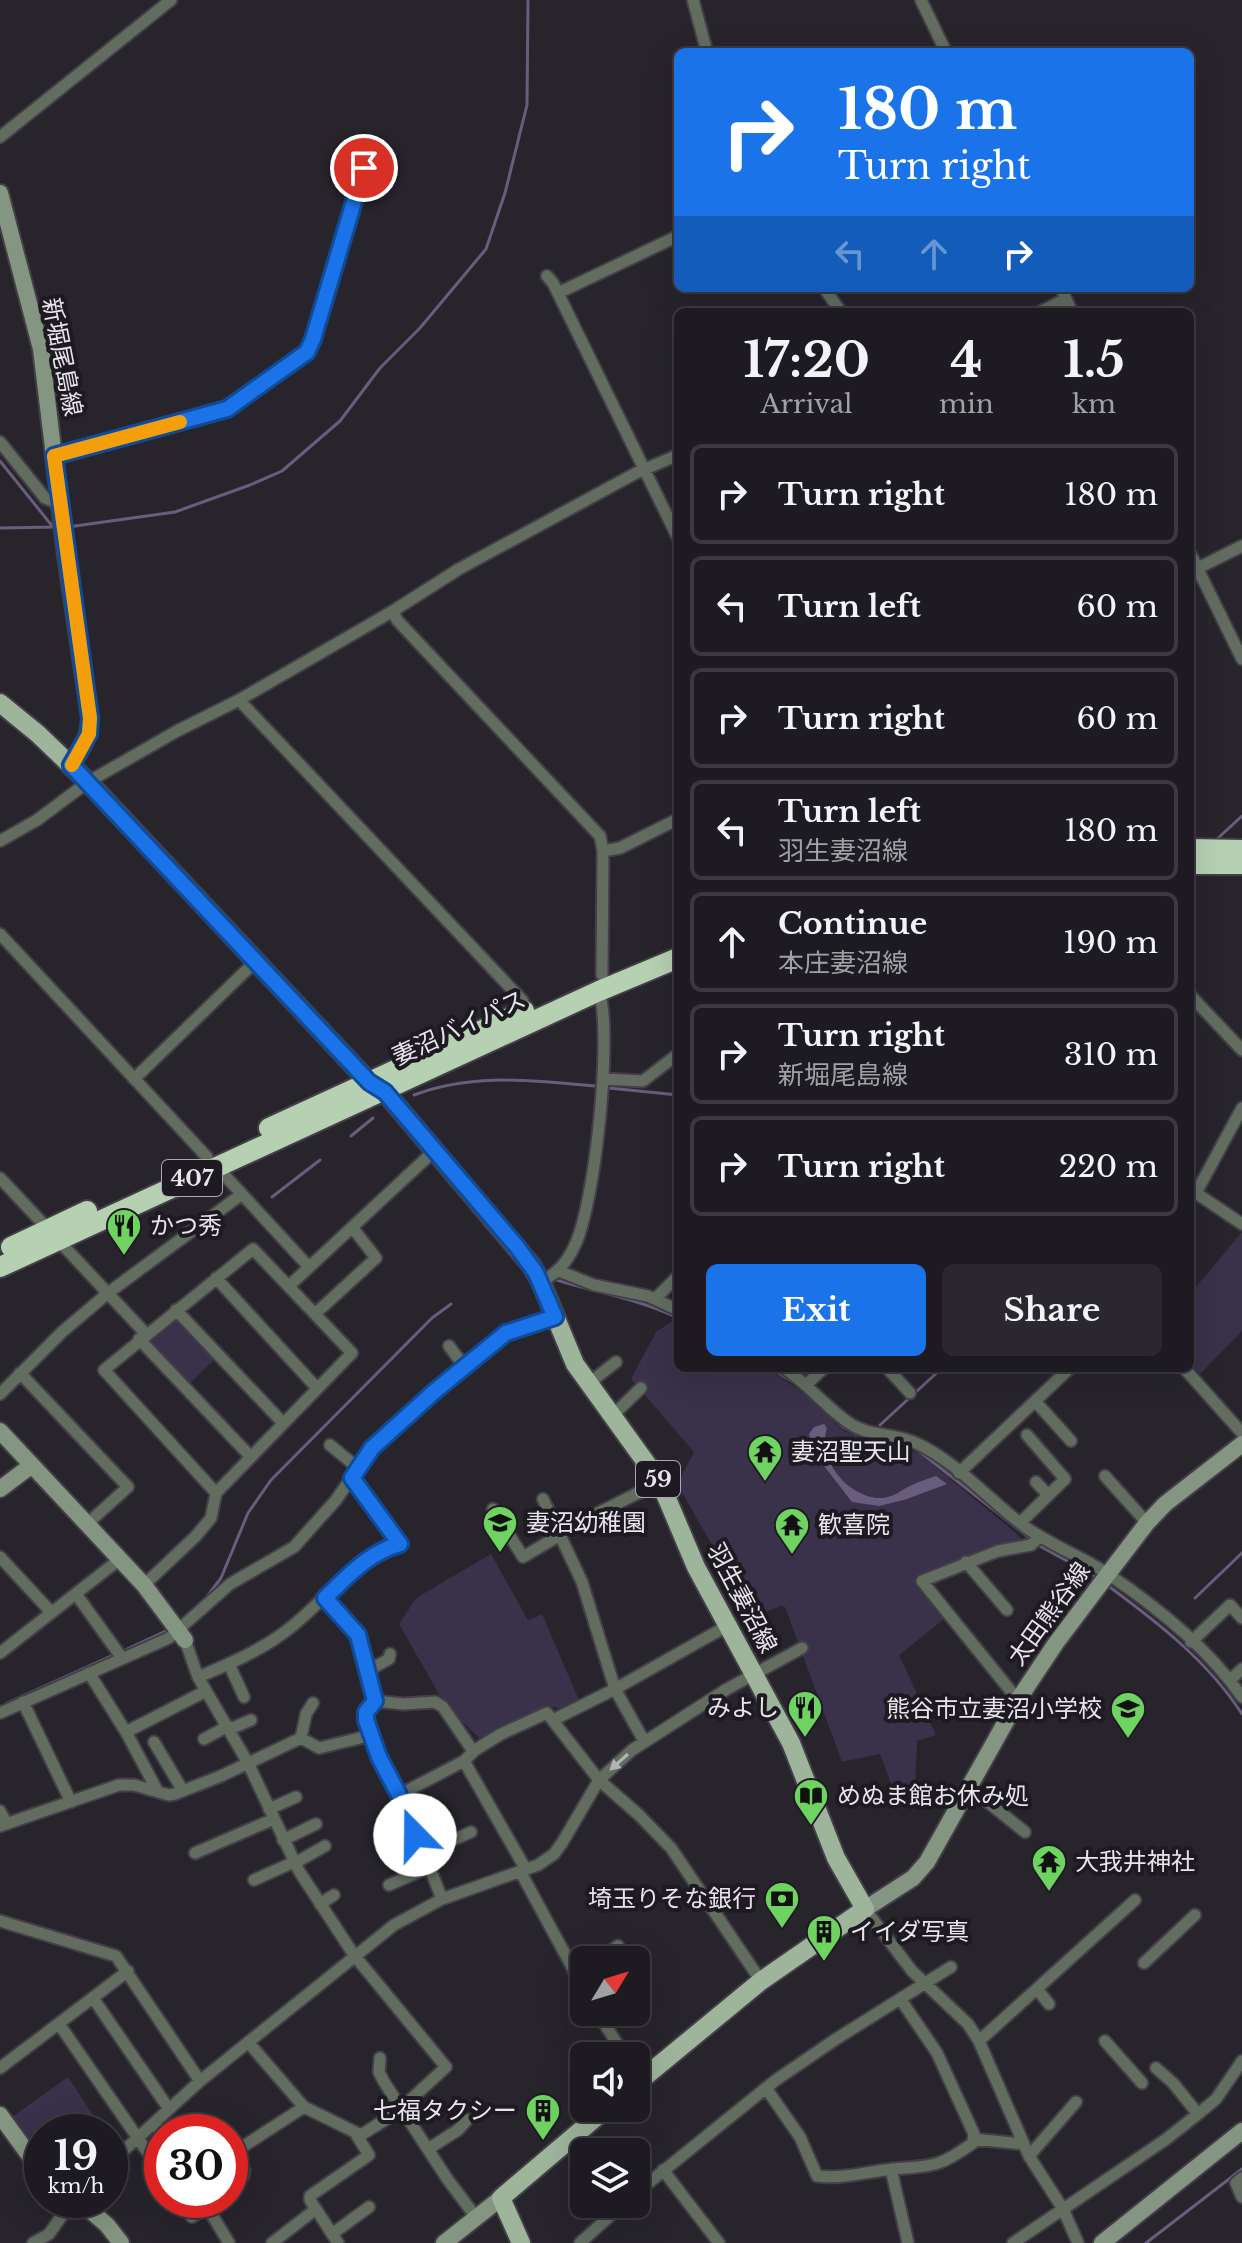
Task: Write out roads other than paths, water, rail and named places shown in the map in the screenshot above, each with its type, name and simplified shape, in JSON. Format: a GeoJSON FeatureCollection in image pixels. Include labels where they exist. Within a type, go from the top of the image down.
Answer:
{"type":"FeatureCollection","features":[{"type":"Feature","properties":{"kind":"highway"},"geometry":{"type":"LineString","coordinates":[[1194,849],[1242,850]]}},
{"type":"Feature","properties":{"kind":"highway"},"geometry":{"type":"LineString","coordinates":[[1194,864],[1242,864]]}},
{"type":"Feature","properties":{"kind":"highway","name":"妻沼バイパス"},"geometry":{"type":"LineString","coordinates":[[0,1252],[53,1234],[377,1087],[674,947]]}},
{"type":"Feature","properties":{"kind":"highway","name":"妻沼バイパス"},"geometry":{"type":"LineString","coordinates":[[377,1087],[527,1010],[674,959]]}},
{"type":"Feature","properties":{"kind":"highway","name":"妻沼バイパス"},"geometry":{"type":"LineString","coordinates":[[0,1267],[53,1234]]}},
{"type":"Feature","properties":{"kind":"main road","name":"新堀尾島線"},"geometry":{"type":"LineString","coordinates":[[0,193],[41,349],[90,718],[89,734],[71,765]]}},
{"type":"Feature","properties":{"kind":"main road","name":"羽生妻沼線"},"geometry":{"type":"LineString","coordinates":[[0,703],[88,782],[377,1087],[518,1248],[541,1282],[575,1364],[660,1482],[696,1567],[796,1756],[836,1858],[865,1909]]}},
{"type":"Feature","properties":{"kind":"main road"},"geometry":{"type":"LineString","coordinates":[[0,1431],[144,1585],[182,1635]]}},
{"type":"Feature","properties":{"kind":"main road","name":"太田熊谷線"},"geometry":{"type":"LineString","coordinates":[[865,1909],[913,1878],[935,1850],[1018,1700],[1147,1523],[1179,1492],[1242,1444]]}},
{"type":"Feature","properties":{"kind":"main road"},"geometry":{"type":"LineString","coordinates":[[0,1489],[32,1465]]}},
{"type":"Feature","properties":{"kind":"main road"},"geometry":{"type":"LineString","coordinates":[[650,2069],[761,1981],[865,1909]]}},
{"type":"Feature","properties":{"kind":"main road"},"geometry":{"type":"LineString","coordinates":[[0,2115],[24,2148]]}},
{"type":"Feature","properties":{"kind":"main road"},"geometry":{"type":"LineString","coordinates":[[444,2243],[591,2122]]}},
{"type":"Feature","properties":{"kind":"main road"},"geometry":{"type":"LineString","coordinates":[[1102,2243],[1242,2131]]}},
{"type":"Feature","properties":{"kind":"main road"},"geometry":{"type":"LineString","coordinates":[[501,2198],[521,2243]]}},
{"type":"Feature","properties":{"kind":"main road"},"geometry":{"type":"LineString","coordinates":[[98,2218],[121,2243]]}},
{"type":"Feature","properties":{"kind":"street"},"geometry":{"type":"LineString","coordinates":[[0,137],[171,0]]}},
{"type":"Feature","properties":{"kind":"street"},"geometry":{"type":"LineString","coordinates":[[693,0],[706,48]]}},
{"type":"Feature","properties":{"kind":"street"},"geometry":{"type":"LineString","coordinates":[[921,0],[944,48]]}},
{"type":"Feature","properties":{"kind":"street"},"geometry":{"type":"LineString","coordinates":[[54,456],[227,409],[307,352],[367,161]]}},
{"type":"Feature","properties":{"kind":"street"},"geometry":{"type":"LineString","coordinates":[[558,293],[674,238]]}},
{"type":"Feature","properties":{"kind":"street"},"geometry":{"type":"LineString","coordinates":[[547,276],[674,530]]}},
{"type":"Feature","properties":{"kind":"street"},"geometry":{"type":"LineString","coordinates":[[1045,308],[1063,294]]}},
{"type":"Feature","properties":{"kind":"street"},"geometry":{"type":"LineString","coordinates":[[0,442],[45,498],[60,504]]}},
{"type":"Feature","properties":{"kind":"street"},"geometry":{"type":"LineString","coordinates":[[0,841],[37,820],[88,782],[239,700],[459,569],[636,473],[674,457]]}},
{"type":"Feature","properties":{"kind":"street"},"geometry":{"type":"LineString","coordinates":[[1242,546],[1194,570],[1242,659]]}},
{"type":"Feature","properties":{"kind":"street"},"geometry":{"type":"LineString","coordinates":[[393,611],[397,620],[600,836],[603,851],[600,983],[603,1079],[598,1134],[585,1215],[576,1245],[559,1271],[541,1282]]}},
{"type":"Feature","properties":{"kind":"street"},"geometry":{"type":"LineString","coordinates":[[239,700],[522,1000],[527,1010]]}},
{"type":"Feature","properties":{"kind":"street"},"geometry":{"type":"LineString","coordinates":[[603,851],[620,848],[674,821]]}},
{"type":"Feature","properties":{"kind":"street"},"geometry":{"type":"LineString","coordinates":[[0,934],[309,1267]]}},
{"type":"Feature","properties":{"kind":"street"},"geometry":{"type":"LineString","coordinates":[[134,1079],[257,960]]}},
{"type":"Feature","properties":{"kind":"street"},"geometry":{"type":"LineString","coordinates":[[1194,999],[1242,1050]]}},
{"type":"Feature","properties":{"kind":"street"},"geometry":{"type":"LineString","coordinates":[[603,1079],[643,1081],[674,1057]]}},
{"type":"Feature","properties":{"kind":"street"},"geometry":{"type":"LineString","coordinates":[[1194,1188],[1242,1108]]}},
{"type":"Feature","properties":{"kind":"street"},"geometry":{"type":"LineString","coordinates":[[289,1286],[434,1151]]}},
{"type":"Feature","properties":{"kind":"street"},"geometry":{"type":"LineString","coordinates":[[0,1178],[108,1293],[142,1337],[250,1456]]}},
{"type":"Feature","properties":{"kind":"street"},"geometry":{"type":"LineString","coordinates":[[1194,1191],[1242,1224]]}},
{"type":"Feature","properties":{"kind":"street"},"geometry":{"type":"LineString","coordinates":[[0,1394],[62,1332],[108,1293],[242,1194]]}},
{"type":"Feature","properties":{"kind":"street"},"geometry":{"type":"LineString","coordinates":[[315,1314],[376,1258],[352,1227]]}},
{"type":"Feature","properties":{"kind":"street"},"geometry":{"type":"LineString","coordinates":[[144,1585],[211,1518],[216,1493],[352,1353],[253,1249],[104,1370],[216,1493]]}},
{"type":"Feature","properties":{"kind":"street"},"geometry":{"type":"LineString","coordinates":[[559,1271],[594,1285],[655,1299],[674,1308]]}},
{"type":"Feature","properties":{"kind":"street"},"geometry":{"type":"LineString","coordinates":[[216,1278],[316,1387]]}},
{"type":"Feature","properties":{"kind":"street"},"geometry":{"type":"LineString","coordinates":[[655,1299],[674,1280]]}},
{"type":"Feature","properties":{"kind":"street"},"geometry":{"type":"LineString","coordinates":[[176,1310],[283,1423]]}},
{"type":"Feature","properties":{"kind":"street"},"geometry":{"type":"LineString","coordinates":[[1,1712],[182,1635],[230,1584],[294,1547],[372,1448],[464,1366],[512,1330],[555,1317]]}},
{"type":"Feature","properties":{"kind":"street"},"geometry":{"type":"LineString","coordinates":[[480,1337],[485,1350]]}},
{"type":"Feature","properties":{"kind":"street"},"geometry":{"type":"LineString","coordinates":[[449,1346],[464,1366]]}},
{"type":"Feature","properties":{"kind":"street"},"geometry":{"type":"LineString","coordinates":[[588,1384],[616,1362]]}},
{"type":"Feature","properties":{"kind":"street"},"geometry":{"type":"LineString","coordinates":[[790,1372],[850,1424],[876,1434],[917,1443],[1020,1523],[1035,1541],[1108,1574],[1191,1642],[1230,1680],[1242,1697]]}},
{"type":"Feature","properties":{"kind":"street"},"geometry":{"type":"LineString","coordinates":[[807,1384],[820,1372]]}},
{"type":"Feature","properties":{"kind":"street"},"geometry":{"type":"LineString","coordinates":[[891,1372],[910,1393]]}},
{"type":"Feature","properties":{"kind":"street"},"geometry":{"type":"LineString","coordinates":[[959,1473],[1066,1372]]}},
{"type":"Feature","properties":{"kind":"street"},"geometry":{"type":"LineString","coordinates":[[1188,1372],[1242,1433]]}},
{"type":"Feature","properties":{"kind":"street"},"geometry":{"type":"LineString","coordinates":[[20,1373],[128,1487],[87,1524]]}},
{"type":"Feature","properties":{"kind":"street"},"geometry":{"type":"LineString","coordinates":[[611,1417],[641,1388]]}},
{"type":"Feature","properties":{"kind":"street"},"geometry":{"type":"LineString","coordinates":[[1035,1401],[1071,1441]]}},
{"type":"Feature","properties":{"kind":"street"},"geometry":{"type":"LineString","coordinates":[[1020,1523],[1065,1479],[1027,1435]]}},
{"type":"Feature","properties":{"kind":"street"},"geometry":{"type":"LineString","coordinates":[[198,1677],[280,1636],[364,1560],[400,1544],[355,1473],[330,1445]]}},
{"type":"Feature","properties":{"kind":"street"},"geometry":{"type":"LineString","coordinates":[[1105,1476],[1147,1523]]}},
{"type":"Feature","properties":{"kind":"street"},"geometry":{"type":"LineString","coordinates":[[493,1509],[523,1557],[594,1515],[660,1482]]}},
{"type":"Feature","properties":{"kind":"street"},"geometry":{"type":"LineString","coordinates":[[1036,1482],[1048,1495]]}},
{"type":"Feature","properties":{"kind":"street"},"geometry":{"type":"LineString","coordinates":[[543,1499],[582,1582],[615,1689],[644,1741]]}},
{"type":"Feature","properties":{"kind":"street"},"geometry":{"type":"LineString","coordinates":[[1018,1700],[922,1581],[966,1562],[1035,1541]]}},
{"type":"Feature","properties":{"kind":"street"},"geometry":{"type":"LineString","coordinates":[[0,1557],[51,1612]]}},
{"type":"Feature","properties":{"kind":"street"},"geometry":{"type":"LineString","coordinates":[[0,1653],[120,1559]]}},
{"type":"Feature","properties":{"kind":"street"},"geometry":{"type":"LineString","coordinates":[[966,1562],[1007,1610]]}},
{"type":"Feature","properties":{"kind":"street"},"geometry":{"type":"LineString","coordinates":[[76,1594],[122,1658]]}},
{"type":"Feature","properties":{"kind":"street"},"geometry":{"type":"LineString","coordinates":[[325,1598],[354,1629],[369,1670],[375,1701]]}},
{"type":"Feature","properties":{"kind":"street"},"geometry":{"type":"LineString","coordinates":[[1191,1642],[1230,1605],[1242,1618]]}},
{"type":"Feature","properties":{"kind":"street"},"geometry":{"type":"LineString","coordinates":[[553,1720],[727,1626]]}},
{"type":"Feature","properties":{"kind":"street"},"geometry":{"type":"LineString","coordinates":[[182,1635],[198,1677],[248,1763],[283,1840],[320,1904],[354,1955],[446,2067],[400,2108],[361,2135],[304,2107],[248,2042]]}},
{"type":"Feature","properties":{"kind":"street"},"geometry":{"type":"LineString","coordinates":[[164,2114],[200,2081],[394,1925],[442,1899],[538,1865],[554,1854],[599,1780],[644,1741],[754,1673],[802,1648]]}},
{"type":"Feature","properties":{"kind":"street"},"geometry":{"type":"LineString","coordinates":[[369,1670],[389,1659],[390,1654]]}},
{"type":"Feature","properties":{"kind":"street"},"geometry":{"type":"LineString","coordinates":[[229,1664],[244,1697]]}},
{"type":"Feature","properties":{"kind":"street"},"geometry":{"type":"LineString","coordinates":[[1230,1680],[1242,1669]]}},
{"type":"Feature","properties":{"kind":"street"},"geometry":{"type":"LineString","coordinates":[[89,1673],[126,1732],[158,1792]]}},
{"type":"Feature","properties":{"kind":"street"},"geometry":{"type":"LineString","coordinates":[[126,1732],[206,1691]]}},
{"type":"Feature","properties":{"kind":"street"},"geometry":{"type":"LineString","coordinates":[[375,1701],[366,1712],[379,1757],[399,1795],[442,1899]]}},
{"type":"Feature","properties":{"kind":"street"},"geometry":{"type":"LineString","coordinates":[[375,1701],[403,1704],[435,1702],[443,1707],[473,1751]]}},
{"type":"Feature","properties":{"kind":"street"},"geometry":{"type":"LineString","coordinates":[[23,1702],[71,1802]]}},
{"type":"Feature","properties":{"kind":"street"},"geometry":{"type":"LineString","coordinates":[[301,1738],[306,1714],[313,1703]]}},
{"type":"Feature","properties":{"kind":"street"},"geometry":{"type":"LineString","coordinates":[[399,1795],[464,1761],[473,1751],[501,1734],[547,1713],[599,1780],[647,1822],[671,1848],[761,1981]]}},
{"type":"Feature","properties":{"kind":"street"},"geometry":{"type":"LineString","coordinates":[[204,1739],[251,1720]]}},
{"type":"Feature","properties":{"kind":"street"},"geometry":{"type":"LineString","coordinates":[[301,1738],[319,1748],[372,1735]]}},
{"type":"Feature","properties":{"kind":"street"},"geometry":{"type":"LineString","coordinates":[[0,1811],[3,1825],[119,1785],[134,1785],[169,1795],[301,1738]]}},
{"type":"Feature","properties":{"kind":"street"},"geometry":{"type":"LineString","coordinates":[[154,1742],[183,1791]]}},
{"type":"Feature","properties":{"kind":"street"},"geometry":{"type":"LineString","coordinates":[[464,1761],[570,1954]]}},
{"type":"Feature","properties":{"kind":"street"},"geometry":{"type":"LineString","coordinates":[[969,1787],[1025,1832]]}},
{"type":"Feature","properties":{"kind":"street"},"geometry":{"type":"LineString","coordinates":[[195,1853],[271,1814],[296,1797]]}},
{"type":"Feature","properties":{"kind":"street"},"geometry":{"type":"LineString","coordinates":[[415,1835],[441,1822]]}},
{"type":"Feature","properties":{"kind":"street"},"geometry":{"type":"LineString","coordinates":[[283,1840],[316,1824]]}},
{"type":"Feature","properties":{"kind":"street"},"geometry":{"type":"LineString","coordinates":[[423,1853],[471,1832]]}},
{"type":"Feature","properties":{"kind":"street"},"geometry":{"type":"LineString","coordinates":[[254,1880],[325,1846]]}},
{"type":"Feature","properties":{"kind":"street"},"geometry":{"type":"LineString","coordinates":[[389,1885],[430,1867]]}},
{"type":"Feature","properties":{"kind":"street"},"geometry":{"type":"LineString","coordinates":[[320,1904],[334,1895]]}},
{"type":"Feature","properties":{"kind":"street"},"geometry":{"type":"LineString","coordinates":[[979,2041],[1135,1900]]}},
{"type":"Feature","properties":{"kind":"street"},"geometry":{"type":"LineString","coordinates":[[865,1909],[912,1971],[968,2024],[979,2041],[1023,2144],[1063,2209],[1078,2243]]}},
{"type":"Feature","properties":{"kind":"street"},"geometry":{"type":"LineString","coordinates":[[1144,1963],[1195,1915]]}},
{"type":"Feature","properties":{"kind":"street"},"geometry":{"type":"LineString","coordinates":[[0,1921],[116,1956],[200,2081]]}},
{"type":"Feature","properties":{"kind":"street"},"geometry":{"type":"LineString","coordinates":[[650,2181],[769,2086],[836,2039],[951,1967]]}},
{"type":"Feature","properties":{"kind":"street"},"geometry":{"type":"LineString","coordinates":[[0,2068],[128,1971]]}},
{"type":"Feature","properties":{"kind":"street"},"geometry":{"type":"LineString","coordinates":[[1037,1989],[1049,2004]]}},
{"type":"Feature","properties":{"kind":"street"},"geometry":{"type":"LineString","coordinates":[[93,1998],[169,2109]]}},
{"type":"Feature","properties":{"kind":"street"},"geometry":{"type":"LineString","coordinates":[[769,2086],[768,2091],[800,2137],[817,2176],[843,2178],[939,2163],[962,2151],[973,2143],[974,2134],[937,2053],[901,2000]]}},
{"type":"Feature","properties":{"kind":"street"},"geometry":{"type":"LineString","coordinates":[[59,2024],[144,2147]]}},
{"type":"Feature","properties":{"kind":"street"},"geometry":{"type":"LineString","coordinates":[[1105,2041],[1142,2083]]}},
{"type":"Feature","properties":{"kind":"street"},"geometry":{"type":"LineString","coordinates":[[380,2058],[379,2072],[400,2108],[476,2217]]}},
{"type":"Feature","properties":{"kind":"street"},"geometry":{"type":"LineString","coordinates":[[1013,2243],[1165,2140],[1198,2114],[1216,2099],[1242,2061]]}},
{"type":"Feature","properties":{"kind":"street"},"geometry":{"type":"LineString","coordinates":[[1156,2068],[1173,2083],[1198,2114]]}},
{"type":"Feature","properties":{"kind":"street"},"geometry":{"type":"LineString","coordinates":[[1029,2156],[1076,2102]]}},
{"type":"Feature","properties":{"kind":"street"},"geometry":{"type":"LineString","coordinates":[[248,2143],[304,2107]]}},
{"type":"Feature","properties":{"kind":"street"},"geometry":{"type":"LineString","coordinates":[[428,2149],[458,2130],[467,2120]]}},
{"type":"Feature","properties":{"kind":"street"},"geometry":{"type":"LineString","coordinates":[[128,2147],[144,2132]]}},
{"type":"Feature","properties":{"kind":"street"},"geometry":{"type":"LineString","coordinates":[[356,2134],[369,2155],[310,2196],[335,2238],[369,2207]]}},
{"type":"Feature","properties":{"kind":"street"},"geometry":{"type":"LineString","coordinates":[[973,2139],[1023,2144]]}},
{"type":"Feature","properties":{"kind":"street"},"geometry":{"type":"LineString","coordinates":[[891,2169],[908,2243]]}},
{"type":"Feature","properties":{"kind":"street"},"geometry":{"type":"LineString","coordinates":[[663,2170],[717,2242]]}},
{"type":"Feature","properties":{"kind":"street"},"geometry":{"type":"LineString","coordinates":[[1242,2178],[1236,2183],[1242,2197]]}},
{"type":"Feature","properties":{"kind":"street"},"geometry":{"type":"LineString","coordinates":[[272,2243],[316,2209]]}},
{"type":"Feature","properties":{"kind":"street"},"geometry":{"type":"LineString","coordinates":[[33,2243],[49,2234],[61,2218]]}},
{"type":"Feature","properties":{"kind":"street"},"geometry":{"type":"LineString","coordinates":[[214,2218],[229,2243]]}},
{"type":"Feature","properties":{"kind":"street"},"geometry":{"type":"LineString","coordinates":[[580,2243],[608,2218]]}},
{"type":"Feature","properties":{"kind":"waterway"},"geometry":{"type":"LineString","coordinates":[[68,527],[175,512],[250,485],[282,471],[340,421],[380,368],[420,328],[486,249],[505,193],[527,105],[528,0]]}},
{"type":"Feature","properties":{"kind":"waterway"},"geometry":{"type":"LineString","coordinates":[[0,461],[53,527]]}},
{"type":"Feature","properties":{"kind":"waterway"},"geometry":{"type":"LineString","coordinates":[[0,528],[56,527]]}},
{"type":"Feature","properties":{"kind":"waterway"},"geometry":{"type":"LineString","coordinates":[[1217,839],[1242,816]]}},
{"type":"Feature","properties":{"kind":"waterway"},"geometry":{"type":"LineString","coordinates":[[414,1095],[459,1083],[482,1081],[596,1086]]}},
{"type":"Feature","properties":{"kind":"waterway"},"geometry":{"type":"LineString","coordinates":[[609,1088],[674,1095]]}},
{"type":"Feature","properties":{"kind":"waterway"},"geometry":{"type":"LineString","coordinates":[[351,1136],[373,1118]]}},
{"type":"Feature","properties":{"kind":"waterway"},"geometry":{"type":"LineString","coordinates":[[272,1197],[320,1160]]}},
{"type":"Feature","properties":{"kind":"waterway"},"geometry":{"type":"LineString","coordinates":[[557,1280],[674,1316]]}},
{"type":"Feature","properties":{"kind":"waterway"},"geometry":{"type":"LineString","coordinates":[[206,1598],[221,1578],[248,1513],[271,1480],[432,1318],[451,1304]]}},
{"type":"Feature","properties":{"kind":"waterway"},"geometry":{"type":"LineString","coordinates":[[776,1372],[796,1384]]}},
{"type":"Feature","properties":{"kind":"waterway"},"geometry":{"type":"LineString","coordinates":[[880,1425],[938,1372]]}},
{"type":"Feature","properties":{"kind":"waterway"},"geometry":{"type":"LineString","coordinates":[[817,1403],[843,1427],[856,1434],[915,1448],[1032,1540]]}},
{"type":"Feature","properties":{"kind":"waterway"},"geometry":{"type":"LineString","coordinates":[[1038,1545],[1098,1578]]}},
{"type":"Feature","properties":{"kind":"waterway"},"geometry":{"type":"LineString","coordinates":[[1195,1598],[1242,1553]]}},
{"type":"Feature","properties":{"kind":"waterway"},"geometry":{"type":"LineString","coordinates":[[1107,1585],[1163,1628],[1198,1660],[1242,1714]]}},
{"type":"Feature","properties":{"kind":"waterway"},"geometry":{"type":"LineString","coordinates":[[127,1649],[168,1630]]}},
{"type":"Feature","properties":{"kind":"waterway"},"geometry":{"type":"LineString","coordinates":[[7,1703],[111,1656]]}},
{"type":"Feature","properties":{"kind":"waterway"},"geometry":{"type":"LineString","coordinates":[[1146,2243],[1242,2169]]}},
{"type":"Feature","properties":{"kind":"place","name":"かつ秀"},"geometry":{"type":"Point","coordinates":[124,1257]}},
{"type":"Feature","properties":{"kind":"place","name":"妻沼聖天山"},"geometry":{"type":"Point","coordinates":[765,1483]}},
{"type":"Feature","properties":{"kind":"place","name":"妻沼幼稚園"},"geometry":{"type":"Point","coordinates":[500,1554]}},
{"type":"Feature","properties":{"kind":"place","name":"歓喜院"},"geometry":{"type":"Point","coordinates":[792,1556]}},
{"type":"Feature","properties":{"kind":"place","name":"みよし"},"geometry":{"type":"Point","coordinates":[805,1739]}},
{"type":"Feature","properties":{"kind":"place","name":"熊谷市立妻沼小学校"},"geometry":{"type":"Point","coordinates":[1128,1740]}},
{"type":"Feature","properties":{"kind":"place","name":"めぬま館お休み処"},"geometry":{"type":"Point","coordinates":[811,1827]}},
{"type":"Feature","properties":{"kind":"place","name":"大我井神社"},"geometry":{"type":"Point","coordinates":[1049,1893]}},
{"type":"Feature","properties":{"kind":"place","name":"埼玉りそな銀行"},"geometry":{"type":"Point","coordinates":[782,1930]}},
{"type":"Feature","properties":{"kind":"place","name":"イイダ写真"},"geometry":{"type":"Point","coordinates":[824,1963]}},
{"type":"Feature","properties":{"kind":"place","name":"七福タクシー"},"geometry":{"type":"Point","coordinates":[543,2142]}}]}
